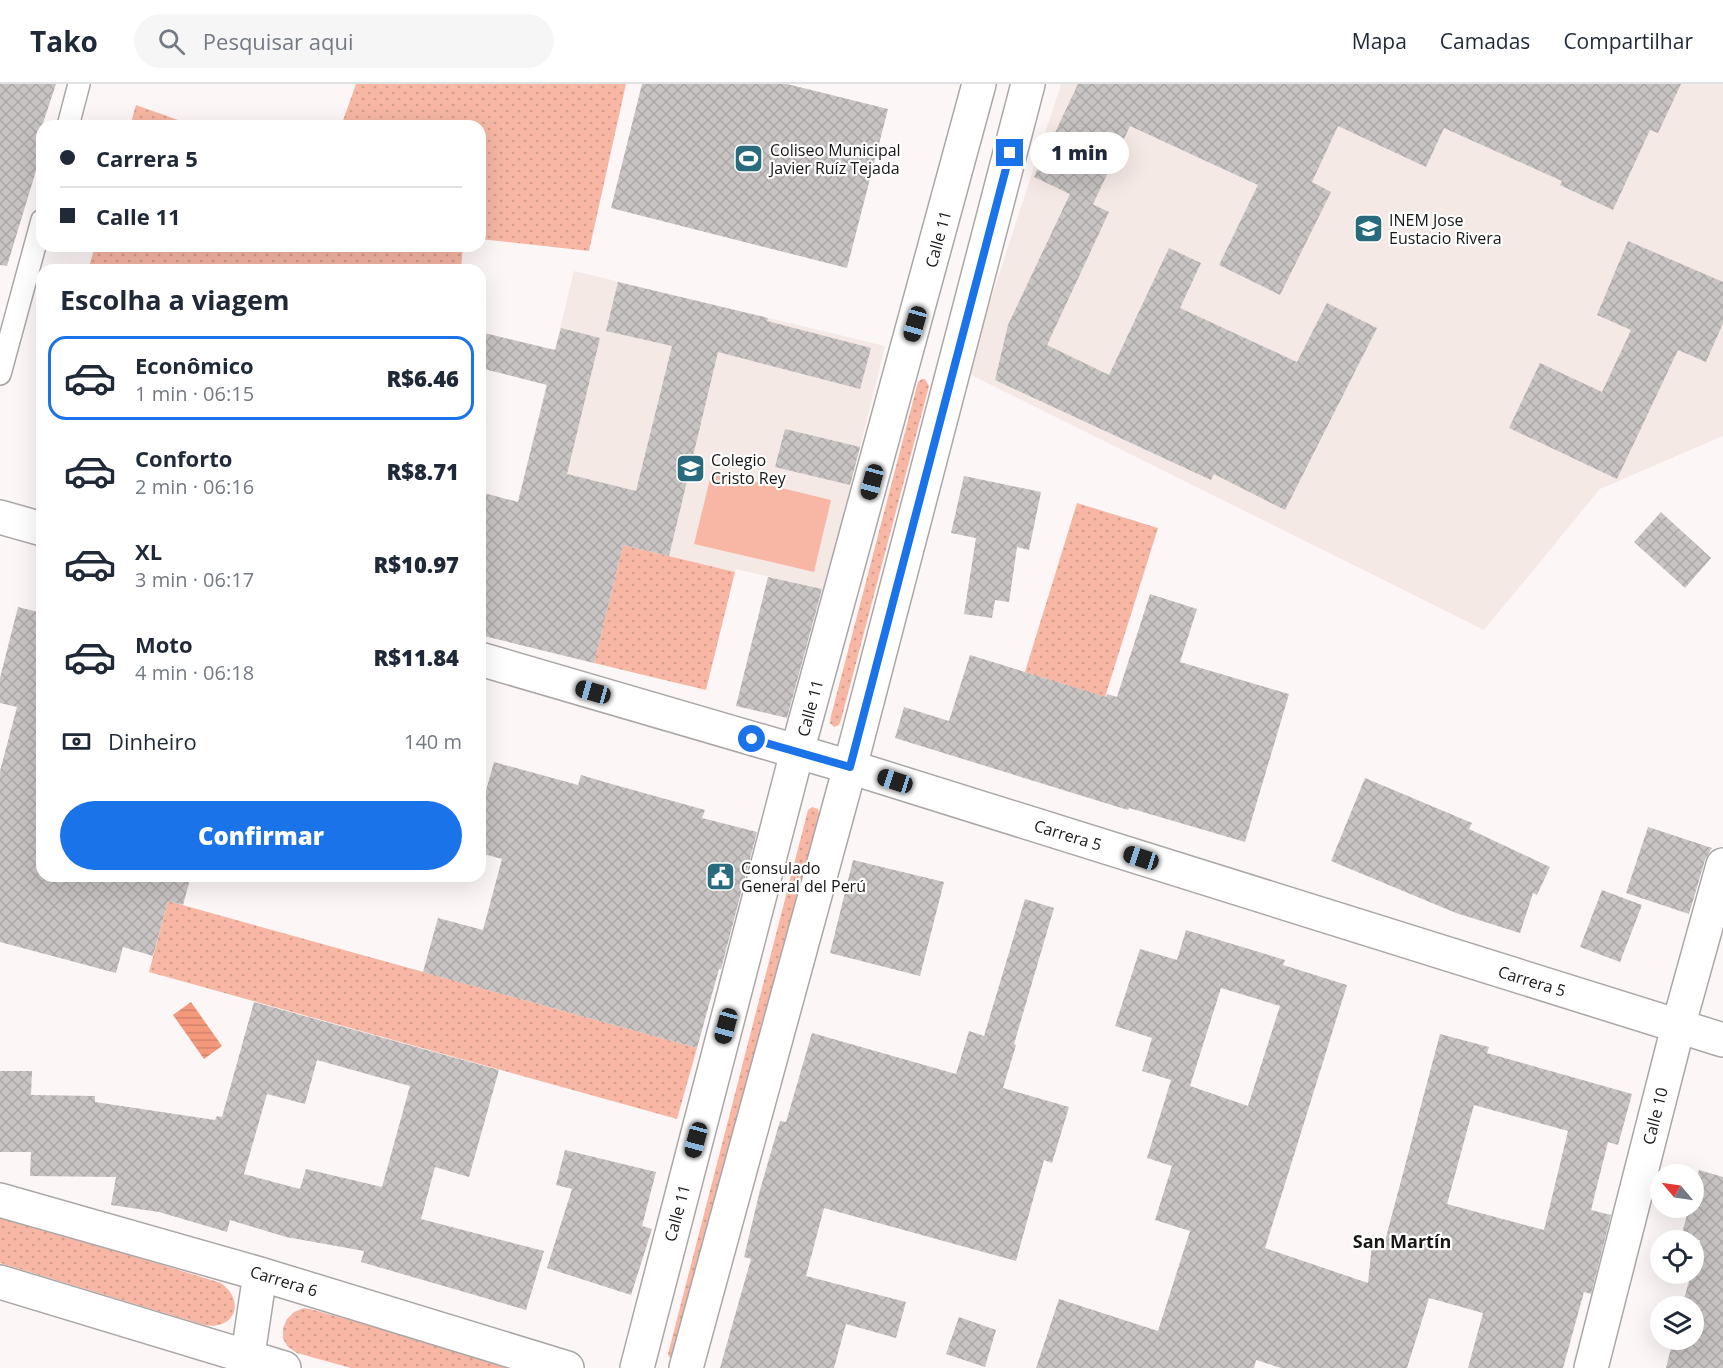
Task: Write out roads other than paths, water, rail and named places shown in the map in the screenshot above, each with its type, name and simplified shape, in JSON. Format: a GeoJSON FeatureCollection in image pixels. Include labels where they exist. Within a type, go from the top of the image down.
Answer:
{"type":"FeatureCollection","features":[{"type":"Feature","properties":{"kind":"street","name":"Calle 11"},"geometry":{"type":"LineString","coordinates":[[637,1368],[797,752],[979,84]]}},
{"type":"Feature","properties":{"kind":"street"},"geometry":{"type":"LineString","coordinates":[[686,1368],[850,767],[1028,84]]}},
{"type":"Feature","properties":{"kind":"street"},"geometry":{"type":"LineString","coordinates":[[915,324],[963,336]]}},
{"type":"Feature","properties":{"kind":"street"},"geometry":{"type":"LineString","coordinates":[[0,517],[36,527]]}},
{"type":"Feature","properties":{"kind":"street","name":"Carrera 5"},"geometry":{"type":"LineString","coordinates":[[486,660],[850,767],[1723,1040]]}},
{"type":"Feature","properties":{"kind":"street","name":"Calle 10"},"geometry":{"type":"LineString","coordinates":[[1591,1368],[1677,1027],[1723,865]]}},
{"type":"Feature","properties":{"kind":"street","name":"Carrera 6"},"geometry":{"type":"LineString","coordinates":[[0,1200],[260,1274],[567,1368]]}},
{"type":"Feature","properties":{"kind":"street"},"geometry":{"type":"LineString","coordinates":[[247,1363],[260,1274]]}},
{"type":"Feature","properties":{"kind":"street"},"geometry":{"type":"LineString","coordinates":[[0,1282],[247,1363],[284,1368]]}},
{"type":"Feature","properties":{"kind":"lane"},"geometry":{"type":"LineString","coordinates":[[70,120],[79,84]]}},
{"type":"Feature","properties":{"kind":"lane"},"geometry":{"type":"LineString","coordinates":[[0,374],[36,242]]}},
{"type":"Feature","properties":{"kind":"place","name":"Coliseo Municipal Javier Ruíz Tejada"},"geometry":{"type":"Point","coordinates":[749,159]}},
{"type":"Feature","properties":{"kind":"place","name":"INEM Jose Eustacio Rivera"},"geometry":{"type":"Point","coordinates":[1368,229]}},
{"type":"Feature","properties":{"kind":"place","name":"Colegio Cristo Rey"},"geometry":{"type":"Point","coordinates":[690,469]}},
{"type":"Feature","properties":{"kind":"place","name":"Consulado General del Perú"},"geometry":{"type":"Point","coordinates":[720,877]}},
{"type":"Feature","properties":{"kind":"district","name":"San Martín"},"geometry":{"type":"Point","coordinates":[1402,1241]}}]}
